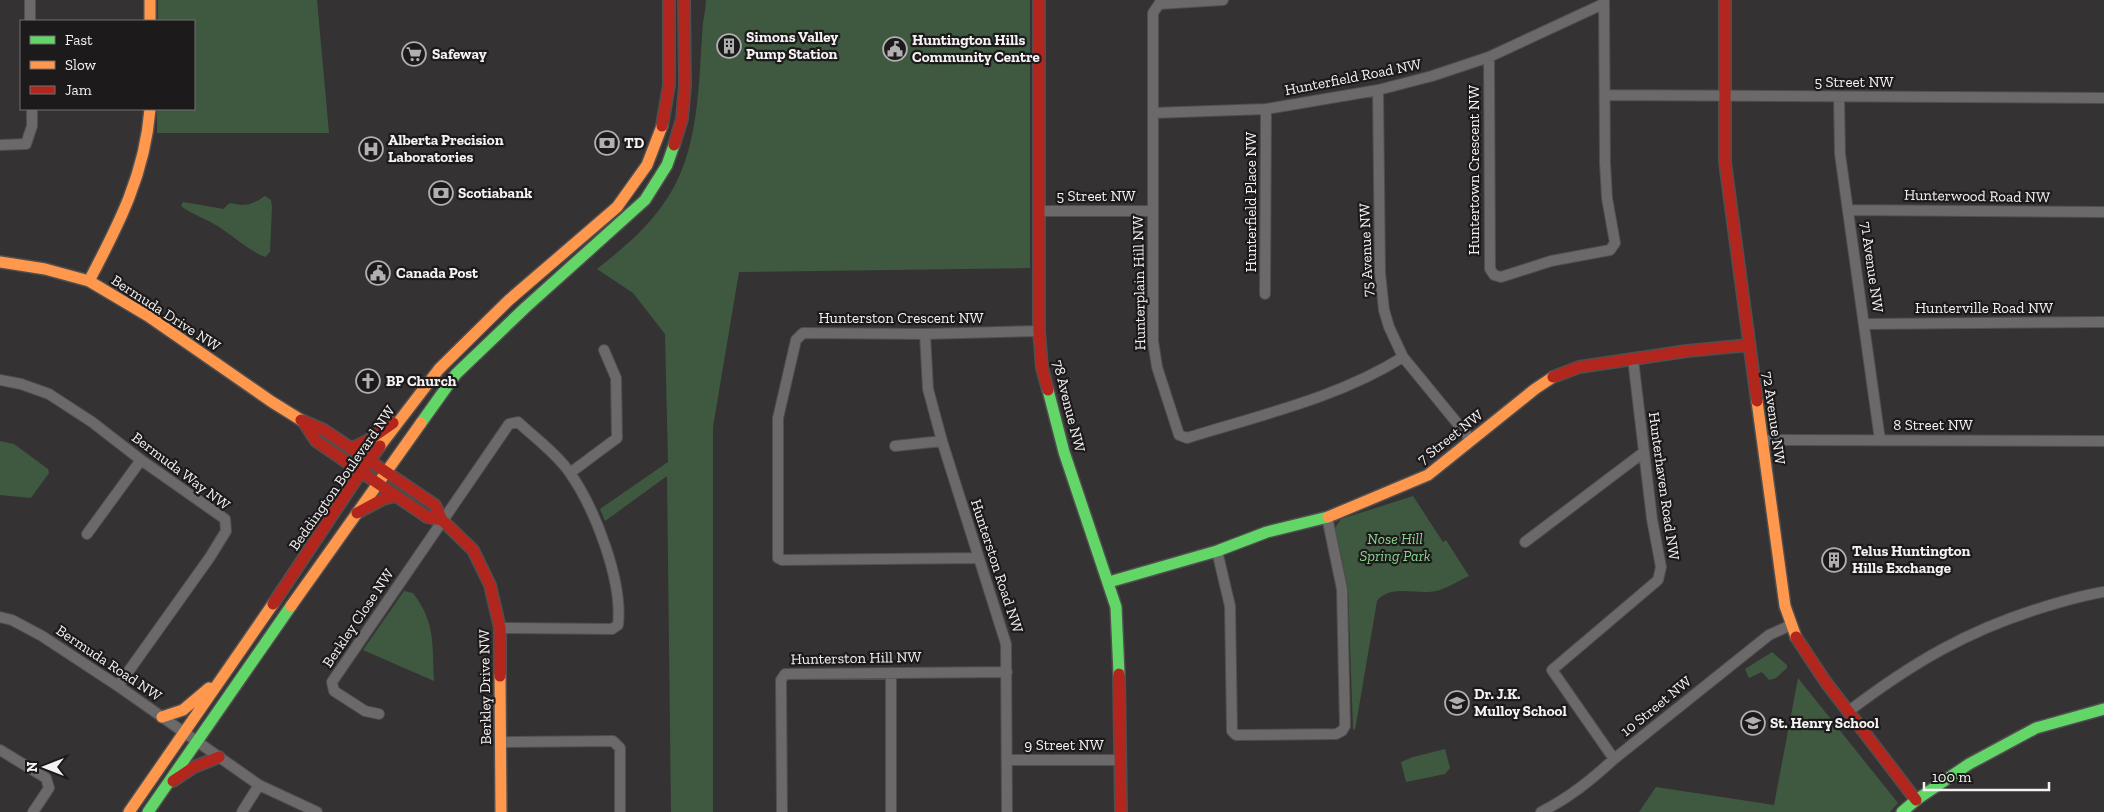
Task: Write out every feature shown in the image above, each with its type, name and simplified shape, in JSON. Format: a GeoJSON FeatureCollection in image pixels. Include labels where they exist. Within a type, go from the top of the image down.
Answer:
{"type":"FeatureCollection","features":[{"type":"Feature","properties":{"kind":"street"},"geometry":{"type":"LineString","coordinates":[[30,0],[30,20]]}},
{"type":"Feature","properties":{"kind":"street"},"geometry":{"type":"LineString","coordinates":[[150,0],[150,20]]}},
{"type":"Feature","properties":{"kind":"street","name":"Beddington Boulevard NW"},"geometry":{"type":"LineString","coordinates":[[129,812],[227,674],[361,472],[439,369],[509,300],[617,207],[633,188],[647,165],[663,123],[668,85],[669,0]]}},
{"type":"Feature","properties":{"kind":"street","name":"Beddington Boulevard NW"},"geometry":{"type":"LineString","coordinates":[[148,812],[354,515],[456,374],[526,307],[645,200],[667,165],[682,119],[685,86],[684,0]]}},
{"type":"Feature","properties":{"kind":"street"},"geometry":{"type":"LineString","coordinates":[[684,19],[694,0]]}},
{"type":"Feature","properties":{"kind":"street","name":"78 Avenue NW"},"geometry":{"type":"LineString","coordinates":[[1039,0],[1039,331],[1042,368],[1064,452],[1116,607],[1121,812]]}},
{"type":"Feature","properties":{"kind":"street","name":"Hunterplain Hill NW"},"geometry":{"type":"LineString","coordinates":[[1223,0],[1169,2],[1159,4],[1153,13],[1154,113],[1152,211],[1154,342],[1157,367],[1179,435],[1187,438],[1343,388],[1384,369],[1403,356]]}},
{"type":"Feature","properties":{"kind":"street","name":"72 Avenue NW"},"geometry":{"type":"LineString","coordinates":[[1725,0],[1725,162],[1785,606],[1790,625],[1816,667],[1916,800]]}},
{"type":"Feature","properties":{"kind":"street","name":"Hunterfield Road NW"},"geometry":{"type":"LineString","coordinates":[[1154,113],[1266,109],[1378,90],[1432,76],[1489,57],[1603,2]]}},
{"type":"Feature","properties":{"kind":"street","name":"Huntertown Crescent NW"},"geometry":{"type":"LineString","coordinates":[[1489,57],[1490,269],[1494,275],[1501,277],[1551,261],[1610,250],[1614,243],[1604,163],[1603,2]]}},
{"type":"Feature","properties":{"kind":"street","name":"75 Avenue NW"},"geometry":{"type":"LineString","coordinates":[[1378,90],[1381,296],[1390,327],[1403,356],[1471,440]]}},
{"type":"Feature","properties":{"kind":"street","name":"5 Street NW"},"geometry":{"type":"LineString","coordinates":[[1605,95],[1839,98],[2104,98]]}},
{"type":"Feature","properties":{"kind":"street","name":"71 Avenue NW"},"geometry":{"type":"LineString","coordinates":[[1839,98],[1840,154],[1880,440]]}},
{"type":"Feature","properties":{"kind":"street","name":"Hunterfield Place NW"},"geometry":{"type":"LineString","coordinates":[[1265,294],[1266,109]]}},
{"type":"Feature","properties":{"kind":"street"},"geometry":{"type":"LineString","coordinates":[[0,145],[26,144],[32,126],[32,110]]}},
{"type":"Feature","properties":{"kind":"street"},"geometry":{"type":"LineString","coordinates":[[89,281],[131,200],[147,140],[150,110]]}},
{"type":"Feature","properties":{"kind":"street","name":"Hunterwood Road NW"},"geometry":{"type":"LineString","coordinates":[[1849,210],[2104,212]]}},
{"type":"Feature","properties":{"kind":"street","name":"5 Street NW"},"geometry":{"type":"LineString","coordinates":[[1040,211],[1152,211]]}},
{"type":"Feature","properties":{"kind":"street","name":"Bermuda Drive NW"},"geometry":{"type":"LineString","coordinates":[[0,262],[45,268],[89,281],[148,316],[303,421],[324,430],[369,461]]}},
{"type":"Feature","properties":{"kind":"street","name":"Hunterville Road NW"},"geometry":{"type":"LineString","coordinates":[[1865,324],[2104,322]]}},
{"type":"Feature","properties":{"kind":"street","name":"Hunterston Crescent NW"},"geometry":{"type":"LineString","coordinates":[[978,558],[782,560],[778,558],[778,418],[796,340],[803,333],[925,334],[1039,331]]}},
{"type":"Feature","properties":{"kind":"street","name":"Hunterston Road NW"},"geometry":{"type":"LineString","coordinates":[[925,334],[928,389],[942,441],[1006,644],[1007,812]]}},
{"type":"Feature","properties":{"kind":"street","name":"7 Street NW"},"geometry":{"type":"LineString","coordinates":[[1108,582],[1217,551],[1267,532],[1327,517],[1428,475],[1534,389],[1555,376],[1580,367],[1749,344]]}},
{"type":"Feature","properties":{"kind":"street"},"geometry":{"type":"LineString","coordinates":[[570,472],[617,438],[616,378],[604,350]]}},
{"type":"Feature","properties":{"kind":"street","name":"Hunterhaven Road NW"},"geometry":{"type":"LineString","coordinates":[[1614,759],[1552,670],[1658,580],[1661,567],[1644,452],[1633,359]]}},
{"type":"Feature","properties":{"kind":"street","name":"Bermuda Way NW"},"geometry":{"type":"LineString","coordinates":[[0,380],[21,384],[49,394],[92,422],[141,460],[225,519],[226,531],[118,686]]}},
{"type":"Feature","properties":{"kind":"street"},"geometry":{"type":"LineString","coordinates":[[352,448],[363,444],[400,419]]}},
{"type":"Feature","properties":{"kind":"street","name":"Bermuda Drive NW"},"geometry":{"type":"LineString","coordinates":[[303,421],[316,441],[361,472]]}},
{"type":"Feature","properties":{"kind":"street"},"geometry":{"type":"LineString","coordinates":[[442,520],[509,424],[518,422],[570,472],[595,518],[613,571],[619,617],[618,625],[612,629],[500,628]]}},
{"type":"Feature","properties":{"kind":"street","name":"8 Street NW"},"geometry":{"type":"LineString","coordinates":[[1763,440],[2104,441]]}},
{"type":"Feature","properties":{"kind":"street"},"geometry":{"type":"LineString","coordinates":[[895,446],[942,441]]}},
{"type":"Feature","properties":{"kind":"street"},"geometry":{"type":"LineString","coordinates":[[1525,542],[1644,452]]}},
{"type":"Feature","properties":{"kind":"street"},"geometry":{"type":"LineString","coordinates":[[87,534],[141,460]]}},
{"type":"Feature","properties":{"kind":"street","name":"Berkley Drive NW"},"geometry":{"type":"LineString","coordinates":[[369,461],[435,505],[442,520],[473,550],[490,584],[500,628],[502,812]]}},
{"type":"Feature","properties":{"kind":"street","name":"Berkley Drive NW"},"geometry":{"type":"LineString","coordinates":[[361,472],[427,517],[442,520]]}},
{"type":"Feature","properties":{"kind":"street"},"geometry":{"type":"LineString","coordinates":[[354,515],[383,499],[396,496]]}},
{"type":"Feature","properties":{"kind":"street"},"geometry":{"type":"LineString","coordinates":[[1217,551],[1230,606],[1232,732],[1236,736],[1336,734],[1342,732],[1345,726],[1342,589],[1327,517]]}},
{"type":"Feature","properties":{"kind":"street","name":"Berkley Close NW"},"geometry":{"type":"LineString","coordinates":[[379,714],[365,711],[334,691],[332,682],[442,520]]}},
{"type":"Feature","properties":{"kind":"street"},"geometry":{"type":"LineString","coordinates":[[1849,711],[1893,677],[1947,645],[2011,617],[2085,594],[2104,592]]}},
{"type":"Feature","properties":{"kind":"street","name":"Bermuda Road NW"},"geometry":{"type":"LineString","coordinates":[[0,617],[12,620],[42,636],[118,686],[260,785],[317,812]]}},
{"type":"Feature","properties":{"kind":"street","name":"10 Street NW"},"geometry":{"type":"LineString","coordinates":[[1542,812],[1561,802],[1577,790],[1769,635],[1790,625]]}},
{"type":"Feature","properties":{"kind":"street"},"geometry":{"type":"LineString","coordinates":[[891,672],[891,812]]}},
{"type":"Feature","properties":{"kind":"street","name":"Hunterston Hill NW"},"geometry":{"type":"LineString","coordinates":[[782,812],[781,680],[786,673],[1007,672]]}},
{"type":"Feature","properties":{"kind":"street"},"geometry":{"type":"LineString","coordinates":[[162,717],[183,710],[227,674]]}},
{"type":"Feature","properties":{"kind":"street"},"geometry":{"type":"LineString","coordinates":[[1902,812],[1916,800],[1969,764],[2036,728],[2104,709]]}},
{"type":"Feature","properties":{"kind":"street"},"geometry":{"type":"LineString","coordinates":[[502,742],[613,741],[620,748],[620,812]]}},
{"type":"Feature","properties":{"kind":"street"},"geometry":{"type":"LineString","coordinates":[[0,750],[46,778],[49,788],[33,812]]}},
{"type":"Feature","properties":{"kind":"street"},"geometry":{"type":"LineString","coordinates":[[166,785],[194,767],[219,757]]}},
{"type":"Feature","properties":{"kind":"street","name":"9 Street NW"},"geometry":{"type":"LineString","coordinates":[[1007,760],[1120,760]]}},
{"type":"Feature","properties":{"kind":"street"},"geometry":{"type":"LineString","coordinates":[[242,812],[260,785]]}},
{"type":"Feature","properties":{"kind":"green space"},"geometry":{"type":"Polygon","coordinates":[[[158,0],[317,0],[329,133],[157,133],[157,110],[195,110],[195,20],[158,20],[158,0]]]}},
{"type":"Feature","properties":{"kind":"green space"},"geometry":{"type":"Polygon","coordinates":[[[706,0],[1030,0],[1030,268],[739,272],[713,427],[713,812],[671,812],[667,476],[605,521],[600,509],[668,462],[665,334],[633,293],[597,269],[648,224],[675,186],[684,164],[695,118],[706,0]]]}},
{"type":"Feature","properties":{"kind":"green space"},"geometry":{"type":"Polygon","coordinates":[[[265,196],[271,200],[272,207],[270,252],[265,257],[214,224],[181,206],[183,202],[224,209],[233,203],[248,204],[265,196]]]}},
{"type":"Feature","properties":{"kind":"green space"},"geometry":{"type":"Polygon","coordinates":[[[0,441],[14,444],[48,469],[49,473],[31,498],[0,495],[0,441]]]}},
{"type":"Feature","properties":{"kind":"green space","name":"Nose Hill Spring Park"},"geometry":{"type":"Polygon","coordinates":[[[1413,496],[1443,542],[1446,540],[1469,576],[1436,591],[1396,591],[1382,596],[1377,601],[1355,730],[1353,729],[1348,589],[1335,528],[1341,519],[1413,496]]]}},
{"type":"Feature","properties":{"kind":"green space"},"geometry":{"type":"Polygon","coordinates":[[[404,591],[413,593],[426,614],[433,645],[434,681],[363,650],[404,591]]]}},
{"type":"Feature","properties":{"kind":"green space"},"geometry":{"type":"Polygon","coordinates":[[[1772,652],[1787,665],[1787,668],[1776,678],[1769,680],[1762,672],[1749,678],[1745,669],[1772,652]]]}},
{"type":"Feature","properties":{"kind":"green space"},"geometry":{"type":"Polygon","coordinates":[[[1798,678],[1898,803],[1890,812],[1639,812],[1656,787],[1774,805],[1798,678]]]}},
{"type":"Feature","properties":{"kind":"green space"},"geometry":{"type":"Polygon","coordinates":[[[1445,749],[1450,768],[1445,774],[1406,782],[1401,762],[1445,749]]]}},
{"type":"Feature","properties":{"kind":"traffic: fast"},"geometry":{"type":"LineString","coordinates":[[421,423],[456,374],[526,307],[645,200],[667,165],[674,145]]}},
{"type":"Feature","properties":{"kind":"traffic: fast"},"geometry":{"type":"LineString","coordinates":[[1048,390],[1064,452],[1116,607],[1119,674]]}},
{"type":"Feature","properties":{"kind":"traffic: fast"},"geometry":{"type":"LineString","coordinates":[[1109,582],[1217,551],[1267,532],[1328,517]]}},
{"type":"Feature","properties":{"kind":"traffic: fast"},"geometry":{"type":"LineString","coordinates":[[148,812],[291,606]]}},
{"type":"Feature","properties":{"kind":"traffic: fast"},"geometry":{"type":"LineString","coordinates":[[1902,812],[1916,800],[1969,764],[2036,728],[2104,709]]}},
{"type":"Feature","properties":{"kind":"traffic: slow"},"geometry":{"type":"LineString","coordinates":[[150,0],[150,20]]}},
{"type":"Feature","properties":{"kind":"traffic: slow"},"geometry":{"type":"LineString","coordinates":[[89,281],[129,198],[143,155],[150,110]]}},
{"type":"Feature","properties":{"kind":"traffic: slow"},"geometry":{"type":"LineString","coordinates":[[380,446],[439,369],[509,300],[617,207],[647,165],[662,126]]}},
{"type":"Feature","properties":{"kind":"traffic: slow"},"geometry":{"type":"LineString","coordinates":[[0,262],[45,269],[89,281],[148,316],[301,420]]}},
{"type":"Feature","properties":{"kind":"traffic: slow"},"geometry":{"type":"LineString","coordinates":[[1328,517],[1428,475],[1535,389],[1553,377]]}},
{"type":"Feature","properties":{"kind":"traffic: slow"},"geometry":{"type":"LineString","coordinates":[[1757,401],[1785,606],[1796,637]]}},
{"type":"Feature","properties":{"kind":"traffic: slow"},"geometry":{"type":"LineString","coordinates":[[291,606],[421,423]]}},
{"type":"Feature","properties":{"kind":"traffic: slow"},"geometry":{"type":"LineString","coordinates":[[129,812],[273,604]]}},
{"type":"Feature","properties":{"kind":"traffic: slow"},"geometry":{"type":"LineString","coordinates":[[500,676],[501,812]]}},
{"type":"Feature","properties":{"kind":"traffic: slow"},"geometry":{"type":"LineString","coordinates":[[162,717],[183,710],[209,688]]}},
{"type":"Feature","properties":{"kind":"traffic: jam"},"geometry":{"type":"LineString","coordinates":[[662,126],[669,85],[669,0]]}},
{"type":"Feature","properties":{"kind":"traffic: jam"},"geometry":{"type":"LineString","coordinates":[[674,145],[682,119],[685,85],[684,0]]}},
{"type":"Feature","properties":{"kind":"traffic: jam"},"geometry":{"type":"LineString","coordinates":[[1039,0],[1039,331],[1042,368],[1048,390]]}},
{"type":"Feature","properties":{"kind":"traffic: jam"},"geometry":{"type":"LineString","coordinates":[[1725,0],[1725,162],[1757,401]]}},
{"type":"Feature","properties":{"kind":"traffic: jam"},"geometry":{"type":"LineString","coordinates":[[1553,377],[1579,367],[1687,351],[1749,345]]}},
{"type":"Feature","properties":{"kind":"traffic: jam"},"geometry":{"type":"LineString","coordinates":[[301,420],[324,430],[435,505],[442,520],[473,550],[490,585],[500,628],[500,676]]}},
{"type":"Feature","properties":{"kind":"traffic: jam"},"geometry":{"type":"LineString","coordinates":[[303,421],[316,441],[427,517],[442,520]]}},
{"type":"Feature","properties":{"kind":"traffic: jam"},"geometry":{"type":"LineString","coordinates":[[352,448],[367,441],[393,423]]}},
{"type":"Feature","properties":{"kind":"traffic: jam"},"geometry":{"type":"LineString","coordinates":[[273,604],[380,446]]}},
{"type":"Feature","properties":{"kind":"traffic: jam"},"geometry":{"type":"LineString","coordinates":[[357,513],[383,499],[396,496]]}},
{"type":"Feature","properties":{"kind":"traffic: jam"},"geometry":{"type":"LineString","coordinates":[[1796,637],[1825,681],[1916,800]]}},
{"type":"Feature","properties":{"kind":"traffic: jam"},"geometry":{"type":"LineString","coordinates":[[1119,674],[1121,812]]}},
{"type":"Feature","properties":{"kind":"traffic: jam"},"geometry":{"type":"LineString","coordinates":[[173,781],[194,767],[219,757]]}},
{"type":"Feature","properties":{"kind":"place","name":"Simons Valley Pump Station"},"geometry":{"type":"Point","coordinates":[729,46]}},
{"type":"Feature","properties":{"kind":"place","name":"Huntington Hills Community Centre"},"geometry":{"type":"Point","coordinates":[895,49]}},
{"type":"Feature","properties":{"kind":"place","name":"Safeway"},"geometry":{"type":"Point","coordinates":[414,54]}},
{"type":"Feature","properties":{"kind":"place","name":"TD"},"geometry":{"type":"Point","coordinates":[607,143]}},
{"type":"Feature","properties":{"kind":"place","name":"Alberta Precision Laboratories"},"geometry":{"type":"Point","coordinates":[371,149]}},
{"type":"Feature","properties":{"kind":"place","name":"Scotiabank"},"geometry":{"type":"Point","coordinates":[441,193]}},
{"type":"Feature","properties":{"kind":"place","name":"Canada Post"},"geometry":{"type":"Point","coordinates":[378,273]}},
{"type":"Feature","properties":{"kind":"place","name":"BP Church"},"geometry":{"type":"Point","coordinates":[368,381]}},
{"type":"Feature","properties":{"kind":"place","name":"Telus Huntington Hills Exchange"},"geometry":{"type":"Point","coordinates":[1834,560]}},
{"type":"Feature","properties":{"kind":"place","name":"Dr. J.K. Mulloy School"},"geometry":{"type":"Point","coordinates":[1457,703]}},
{"type":"Feature","properties":{"kind":"place","name":"St. Henry School"},"geometry":{"type":"Point","coordinates":[1753,723]}}]}
